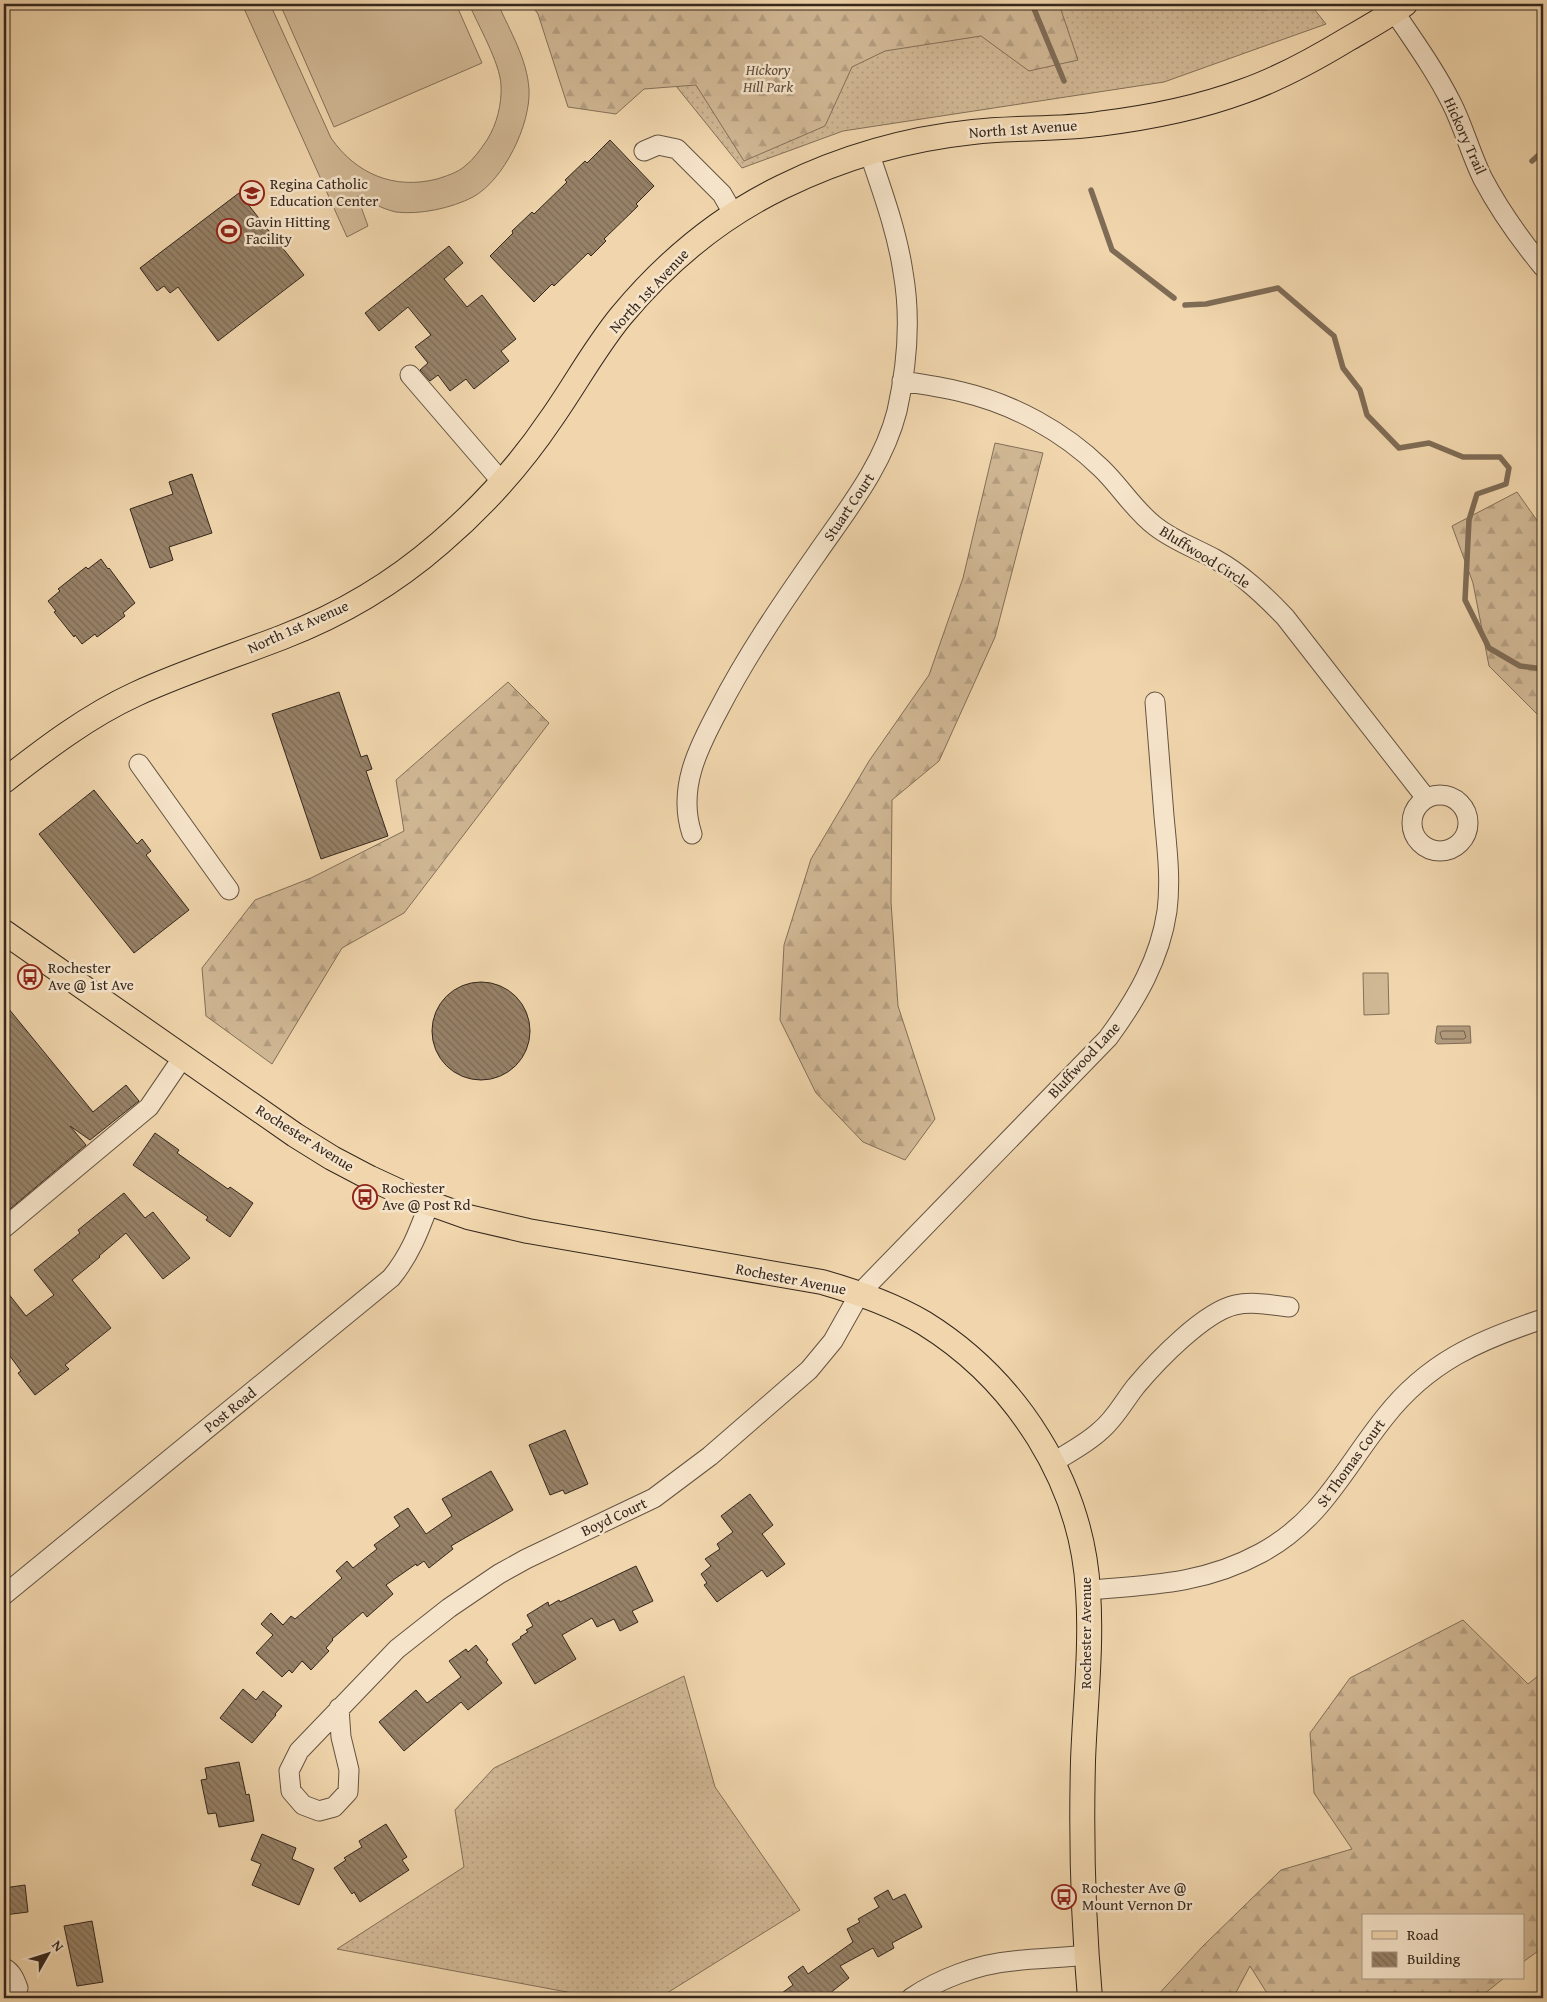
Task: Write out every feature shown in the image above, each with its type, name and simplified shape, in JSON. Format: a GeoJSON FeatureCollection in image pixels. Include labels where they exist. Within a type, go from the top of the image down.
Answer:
{"type":"FeatureCollection","features":[{"type":"Feature","properties":{"kind":"main road","name":"North 1st Avenue"},"geometry":{"type":"LineString","coordinates":[[4,781],[74,730],[131,696],[190,670],[284,637],[325,619],[390,581],[439,544],[483,503],[519,462],[551,419],[588,360],[622,315],[660,274],[695,242],[734,214],[778,189],[826,167],[869,152],[923,138],[978,131],[1047,129],[1097,124],[1172,112],[1245,91],[1298,68],[1396,6]]}},
{"type":"Feature","properties":{"kind":"main road","name":"Rochester Avenue"},"geometry":{"type":"LineString","coordinates":[[4,932],[296,1135],[332,1158],[370,1178],[430,1204],[468,1217],[528,1231],[822,1282],[860,1293],[892,1306],[923,1323],[952,1342],[979,1364],[1004,1390],[1025,1417],[1052,1462],[1072,1510],[1082,1544],[1088,1590],[1089,1630],[1082,1825],[1086,1955],[1090,1998]]}},
{"type":"Feature","properties":{"kind":"street","name":"Hickory Trail"},"geometry":{"type":"LineString","coordinates":[[1396,6],[1449,98],[1482,177],[1503,214],[1543,267]]}},
{"type":"Feature","properties":{"kind":"street"},"geometry":{"type":"LineString","coordinates":[[644,151],[658,146],[676,149],[722,194],[734,214]]}},
{"type":"Feature","properties":{"kind":"street","name":"Stuart Court"},"geometry":{"type":"LineString","coordinates":[[692,834],[686,818],[685,799],[691,773],[705,735],[736,675],[763,632],[869,479],[885,446],[896,412],[907,348],[904,272],[897,240],[869,152]]}},
{"type":"Feature","properties":{"kind":"street"},"geometry":{"type":"LineString","coordinates":[[410,375],[502,482]]}},
{"type":"Feature","properties":{"kind":"street","name":"Bluffwood Circle"},"geometry":{"type":"LineString","coordinates":[[902,381],[963,392],[1001,404],[1037,420],[1070,442],[1100,468],[1137,510],[1155,526],[1180,543],[1215,559],[1241,575],[1285,617],[1426,798]]}},
{"type":"Feature","properties":{"kind":"street","name":"Bluffwood Lane"},"geometry":{"type":"LineString","coordinates":[[860,1293],[1108,1038],[1129,1010],[1146,979],[1158,946],[1164,921],[1170,877],[1155,702]]}},
{"type":"Feature","properties":{"kind":"street"},"geometry":{"type":"LineString","coordinates":[[139,764],[229,890]]}},
{"type":"Feature","properties":{"kind":"street"},"geometry":{"type":"LineString","coordinates":[[4,1228],[149,1107],[183,1057]]}},
{"type":"Feature","properties":{"kind":"street","name":"Post Road"},"geometry":{"type":"LineString","coordinates":[[4,1596],[391,1278],[405,1261],[430,1204]]}},
{"type":"Feature","properties":{"kind":"street","name":"Boyd Court"},"geometry":{"type":"LineString","coordinates":[[339,1708],[341,1737],[349,1770],[348,1792],[334,1807],[319,1811],[303,1805],[291,1791],[289,1771],[299,1752],[339,1708],[397,1649],[449,1608],[500,1574],[654,1498],[710,1456],[809,1370],[832,1341],[860,1293]]}},
{"type":"Feature","properties":{"kind":"street"},"geometry":{"type":"LineString","coordinates":[[1052,1462],[1102,1430],[1136,1386],[1166,1353],[1223,1309],[1237,1304],[1257,1303],[1289,1307]]}},
{"type":"Feature","properties":{"kind":"street","name":"St Thomas Court"},"geometry":{"type":"LineString","coordinates":[[1088,1590],[1168,1584],[1201,1578],[1233,1567],[1263,1552],[1290,1534],[1332,1493],[1385,1417],[1419,1382],[1442,1363],[1470,1347],[1504,1332],[1543,1319]]}},
{"type":"Feature","properties":{"kind":"street"},"geometry":{"type":"LineString","coordinates":[[911,1998],[946,1979],[978,1968],[1011,1961],[1086,1955]]}},
{"type":"Feature","properties":{"kind":"street"},"geometry":{"type":"LineString","coordinates":[[4,1968],[8,1970],[15,1980],[18,1988],[12,1998]]}},
{"type":"Feature","properties":{"kind":"green space"},"geometry":{"type":"Polygon","coordinates":[[[242,4],[270,4],[331,138],[341,151],[364,170],[377,176],[391,180],[421,182],[437,179],[459,171],[474,157],[491,134],[500,107],[500,76],[493,55],[469,4],[498,4],[521,56],[528,78],[529,89],[525,118],[520,134],[505,165],[484,189],[473,197],[436,210],[396,212],[357,196],[368,226],[347,237],[242,4]]]}},
{"type":"Feature","properties":{"kind":"green space"},"geometry":{"type":"Polygon","coordinates":[[[280,4],[456,4],[482,63],[334,127],[280,4]]]}},
{"type":"Feature","properties":{"kind":"green space"},"geometry":{"type":"Polygon","coordinates":[[[531,4],[1059,4],[1078,60],[1029,71],[981,36],[885,51],[852,67],[825,126],[744,161],[696,85],[644,89],[616,114],[568,107],[538,14],[531,4]]]}},
{"type":"Feature","properties":{"kind":"green space","name":"Hickory Hill Park"},"geometry":{"type":"Polygon","coordinates":[[[610,4],[1310,4],[1326,24],[1164,82],[843,131],[742,168],[610,4]]]}},
{"type":"Feature","properties":{"kind":"green space"},"geometry":{"type":"Polygon","coordinates":[[[1206,4],[1271,4],[1267,10],[1217,9],[1206,4]]]}},
{"type":"Feature","properties":{"kind":"green space"},"geometry":{"type":"Polygon","coordinates":[[[995,443],[1043,453],[995,637],[939,761],[892,800],[891,902],[898,1006],[935,1119],[905,1160],[863,1142],[816,1093],[780,1020],[784,945],[811,859],[869,761],[929,675],[963,578],[995,443]]]}},
{"type":"Feature","properties":{"kind":"green space"},"geometry":{"type":"Polygon","coordinates":[[[1517,492],[1543,529],[1543,720],[1489,666],[1473,583],[1452,526],[1517,492]]]}},
{"type":"Feature","properties":{"kind":"green space"},"geometry":{"type":"Polygon","coordinates":[[[508,682],[549,723],[404,913],[342,948],[272,1064],[206,1016],[202,968],[255,900],[311,878],[404,831],[396,780],[508,682]]]}},
{"type":"Feature","properties":{"kind":"green space"},"geometry":{"type":"Polygon","coordinates":[[[1363,973],[1388,973],[1389,1014],[1364,1015],[1363,973]]]}},
{"type":"Feature","properties":{"kind":"green space"},"geometry":{"type":"Polygon","coordinates":[[[1463,1620],[1528,1684],[1543,1672],[1543,1952],[1538,1951],[1524,1961],[1524,1914],[1362,1914],[1362,1980],[1502,1980],[1479,1998],[1270,1998],[1250,1966],[1233,1998],[1155,1998],[1203,1946],[1281,1870],[1352,1849],[1314,1793],[1310,1733],[1350,1678],[1463,1620]]]}},
{"type":"Feature","properties":{"kind":"green space"},"geometry":{"type":"Polygon","coordinates":[[[684,1676],[715,1787],[800,1910],[659,1998],[599,1998],[337,1949],[464,1867],[455,1810],[494,1768],[684,1676]]]}},
{"type":"Feature","properties":{"kind":"water"},"geometry":{"type":"Polygon","coordinates":[[[1437,1026],[1470,1026],[1471,1043],[1437,1044],[1435,1042],[1437,1026]]]}},
{"type":"Feature","properties":{"kind":"building"},"geometry":{"type":"Polygon","coordinates":[[[610,140],[654,186],[636,204],[638,206],[604,239],[606,241],[591,256],[588,253],[554,286],[552,284],[534,302],[490,256],[513,233],[512,231],[532,212],[534,214],[567,182],[565,180],[585,161],[587,163],[610,140]]]}},
{"type":"Feature","properties":{"kind":"building","name":"Gavin Hitting Facility"},"geometry":{"type":"Polygon","coordinates":[[[239,193],[304,275],[218,341],[178,287],[170,293],[164,286],[157,291],[140,268],[239,193]]]}},
{"type":"Feature","properties":{"kind":"building"},"geometry":{"type":"Polygon","coordinates":[[[449,246],[463,263],[444,279],[467,307],[482,295],[516,339],[501,351],[509,361],[474,389],[466,379],[450,391],[438,375],[430,381],[420,370],[428,363],[415,347],[431,335],[408,307],[379,331],[365,313],[449,246]]]}},
{"type":"Feature","properties":{"kind":"building"},"geometry":{"type":"Polygon","coordinates":[[[192,474],[212,533],[169,547],[173,560],[150,568],[130,509],[173,494],[169,482],[192,474]]]}},
{"type":"Feature","properties":{"kind":"building"},"geometry":{"type":"Polygon","coordinates":[[[101,559],[135,603],[123,613],[125,616],[116,623],[97,637],[95,634],[82,644],[54,612],[56,611],[48,601],[60,591],[58,589],[86,567],[88,569],[101,559]]]}},
{"type":"Feature","properties":{"kind":"building"},"geometry":{"type":"Polygon","coordinates":[[[339,692],[361,757],[367,755],[372,769],[366,771],[388,836],[321,859],[272,714],[339,692]]]}},
{"type":"Feature","properties":{"kind":"building"},"geometry":{"type":"Polygon","coordinates":[[[94,790],[137,844],[142,839],[151,851],[146,855],[189,910],[134,953],[39,834],[94,790]]]}},
{"type":"Feature","properties":{"kind":"building"},"geometry":{"type":"Polygon","coordinates":[[[481,982],[500,986],[516,996],[526,1012],[530,1031],[526,1050],[516,1066],[500,1076],[481,1080],[462,1076],[446,1066],[436,1050],[432,1031],[436,1012],[446,996],[462,986],[481,982]]]}},
{"type":"Feature","properties":{"kind":"building"},"geometry":{"type":"Polygon","coordinates":[[[4,1003],[93,1112],[126,1085],[139,1101],[90,1140],[70,1126],[86,1145],[4,1214],[4,1003]]]}},
{"type":"Feature","properties":{"kind":"building"},"geometry":{"type":"Polygon","coordinates":[[[155,1133],[179,1150],[177,1153],[228,1189],[230,1187],[253,1203],[230,1237],[206,1220],[208,1217],[133,1165],[155,1133]]]}},
{"type":"Feature","properties":{"kind":"building"},"geometry":{"type":"Polygon","coordinates":[[[124,1193],[145,1218],[153,1212],[190,1258],[163,1279],[126,1233],[99,1256],[72,1280],[111,1328],[65,1365],[69,1369],[35,1395],[18,1373],[21,1371],[4,1348],[4,1288],[26,1316],[54,1295],[34,1270],[80,1233],[78,1230],[124,1193]]]}},
{"type":"Feature","properties":{"kind":"building"},"geometry":{"type":"Polygon","coordinates":[[[565,1430],[588,1484],[565,1494],[563,1490],[550,1495],[529,1445],[565,1430]]]}},
{"type":"Feature","properties":{"kind":"building"},"geometry":{"type":"Polygon","coordinates":[[[491,1471],[513,1510],[451,1546],[453,1549],[429,1568],[424,1561],[417,1566],[416,1564],[386,1585],[393,1594],[367,1617],[363,1612],[332,1639],[326,1648],[329,1651],[311,1670],[302,1661],[292,1673],[289,1670],[282,1677],[256,1653],[273,1635],[261,1624],[271,1613],[283,1625],[291,1616],[295,1619],[342,1578],[336,1571],[347,1561],[353,1568],[377,1549],[374,1545],[400,1526],[394,1517],[408,1508],[426,1534],[452,1516],[442,1499],[491,1471]]]}},
{"type":"Feature","properties":{"kind":"building"},"geometry":{"type":"Polygon","coordinates":[[[750,1494],[773,1525],[762,1534],[785,1564],[767,1577],[762,1570],[717,1602],[704,1585],[707,1583],[701,1574],[711,1566],[705,1559],[720,1549],[717,1544],[733,1532],[721,1516],[750,1494]]]}},
{"type":"Feature","properties":{"kind":"building"},"geometry":{"type":"Polygon","coordinates":[[[636,1566],[653,1601],[632,1611],[638,1622],[620,1631],[614,1619],[597,1627],[592,1618],[562,1635],[576,1659],[535,1684],[512,1644],[528,1632],[526,1630],[533,1626],[527,1615],[548,1602],[549,1606],[559,1600],[560,1602],[636,1566]]]}},
{"type":"Feature","properties":{"kind":"building"},"geometry":{"type":"Polygon","coordinates":[[[476,1645],[502,1683],[468,1710],[461,1702],[404,1751],[379,1722],[416,1690],[427,1703],[461,1677],[449,1661],[466,1649],[468,1652],[476,1645]]]}},
{"type":"Feature","properties":{"kind":"building"},"geometry":{"type":"Polygon","coordinates":[[[243,1689],[256,1700],[263,1691],[282,1706],[252,1743],[220,1718],[243,1689]]]}},
{"type":"Feature","properties":{"kind":"building"},"geometry":{"type":"Polygon","coordinates":[[[239,1762],[246,1795],[249,1794],[254,1821],[219,1827],[216,1813],[208,1814],[201,1780],[207,1779],[205,1768],[239,1762]]]}},
{"type":"Feature","properties":{"kind":"building"},"geometry":{"type":"Polygon","coordinates":[[[386,1824],[407,1857],[402,1860],[409,1870],[360,1902],[334,1868],[346,1860],[344,1858],[362,1847],[359,1841],[386,1824]]]}},
{"type":"Feature","properties":{"kind":"building"},"geometry":{"type":"Polygon","coordinates":[[[262,1834],[296,1848],[292,1859],[314,1869],[299,1905],[252,1885],[261,1864],[251,1860],[262,1834]]]}},
{"type":"Feature","properties":{"kind":"building"},"geometry":{"type":"Polygon","coordinates":[[[25,1885],[28,1912],[4,1915],[4,1888],[25,1885]]]}},
{"type":"Feature","properties":{"kind":"building"},"geometry":{"type":"Polygon","coordinates":[[[888,1890],[893,1900],[905,1894],[922,1927],[892,1943],[894,1948],[878,1957],[873,1948],[840,1966],[849,1978],[824,1998],[775,1998],[793,1985],[788,1977],[803,1966],[808,1974],[853,1942],[847,1929],[860,1922],[858,1919],[879,1907],[874,1898],[888,1890]]]}},
{"type":"Feature","properties":{"kind":"building"},"geometry":{"type":"Polygon","coordinates":[[[92,1921],[103,1982],[77,1986],[64,1926],[92,1921]]]}},
{"type":"Feature","properties":{"kind":"waterway"},"geometry":{"type":"LineString","coordinates":[[1032,4],[1064,81]]}},
{"type":"Feature","properties":{"kind":"waterway"},"geometry":{"type":"LineString","coordinates":[[1532,161],[1543,151]]}},
{"type":"Feature","properties":{"kind":"waterway"},"geometry":{"type":"LineString","coordinates":[[1091,190],[1112,250],[1174,298]]}},
{"type":"Feature","properties":{"kind":"waterway"},"geometry":{"type":"LineString","coordinates":[[1185,305],[1206,304],[1278,288],[1334,336],[1343,368],[1360,390],[1367,415],[1399,448],[1429,443],[1463,457],[1500,457],[1509,468],[1506,484],[1477,494],[1469,520],[1465,600],[1489,648],[1520,666],[1543,669]]}},
{"type":"Feature","properties":{"kind":"place","name":"Regina Catholic Education Center"},"geometry":{"type":"Point","coordinates":[252,193]}},
{"type":"Feature","properties":{"kind":"place","name":"Gavin Hitting Facility"},"geometry":{"type":"Point","coordinates":[229,231]}},
{"type":"Feature","properties":{"kind":"place","name":"Rochester Ave @ 1st Ave"},"geometry":{"type":"Point","coordinates":[30,977]}},
{"type":"Feature","properties":{"kind":"place","name":"Rochester Ave @ Post Rd"},"geometry":{"type":"Point","coordinates":[365,1197]}},
{"type":"Feature","properties":{"kind":"place","name":"Rochester Ave @ Mount Vernon Dr"},"geometry":{"type":"Point","coordinates":[1064,1897]}}]}
